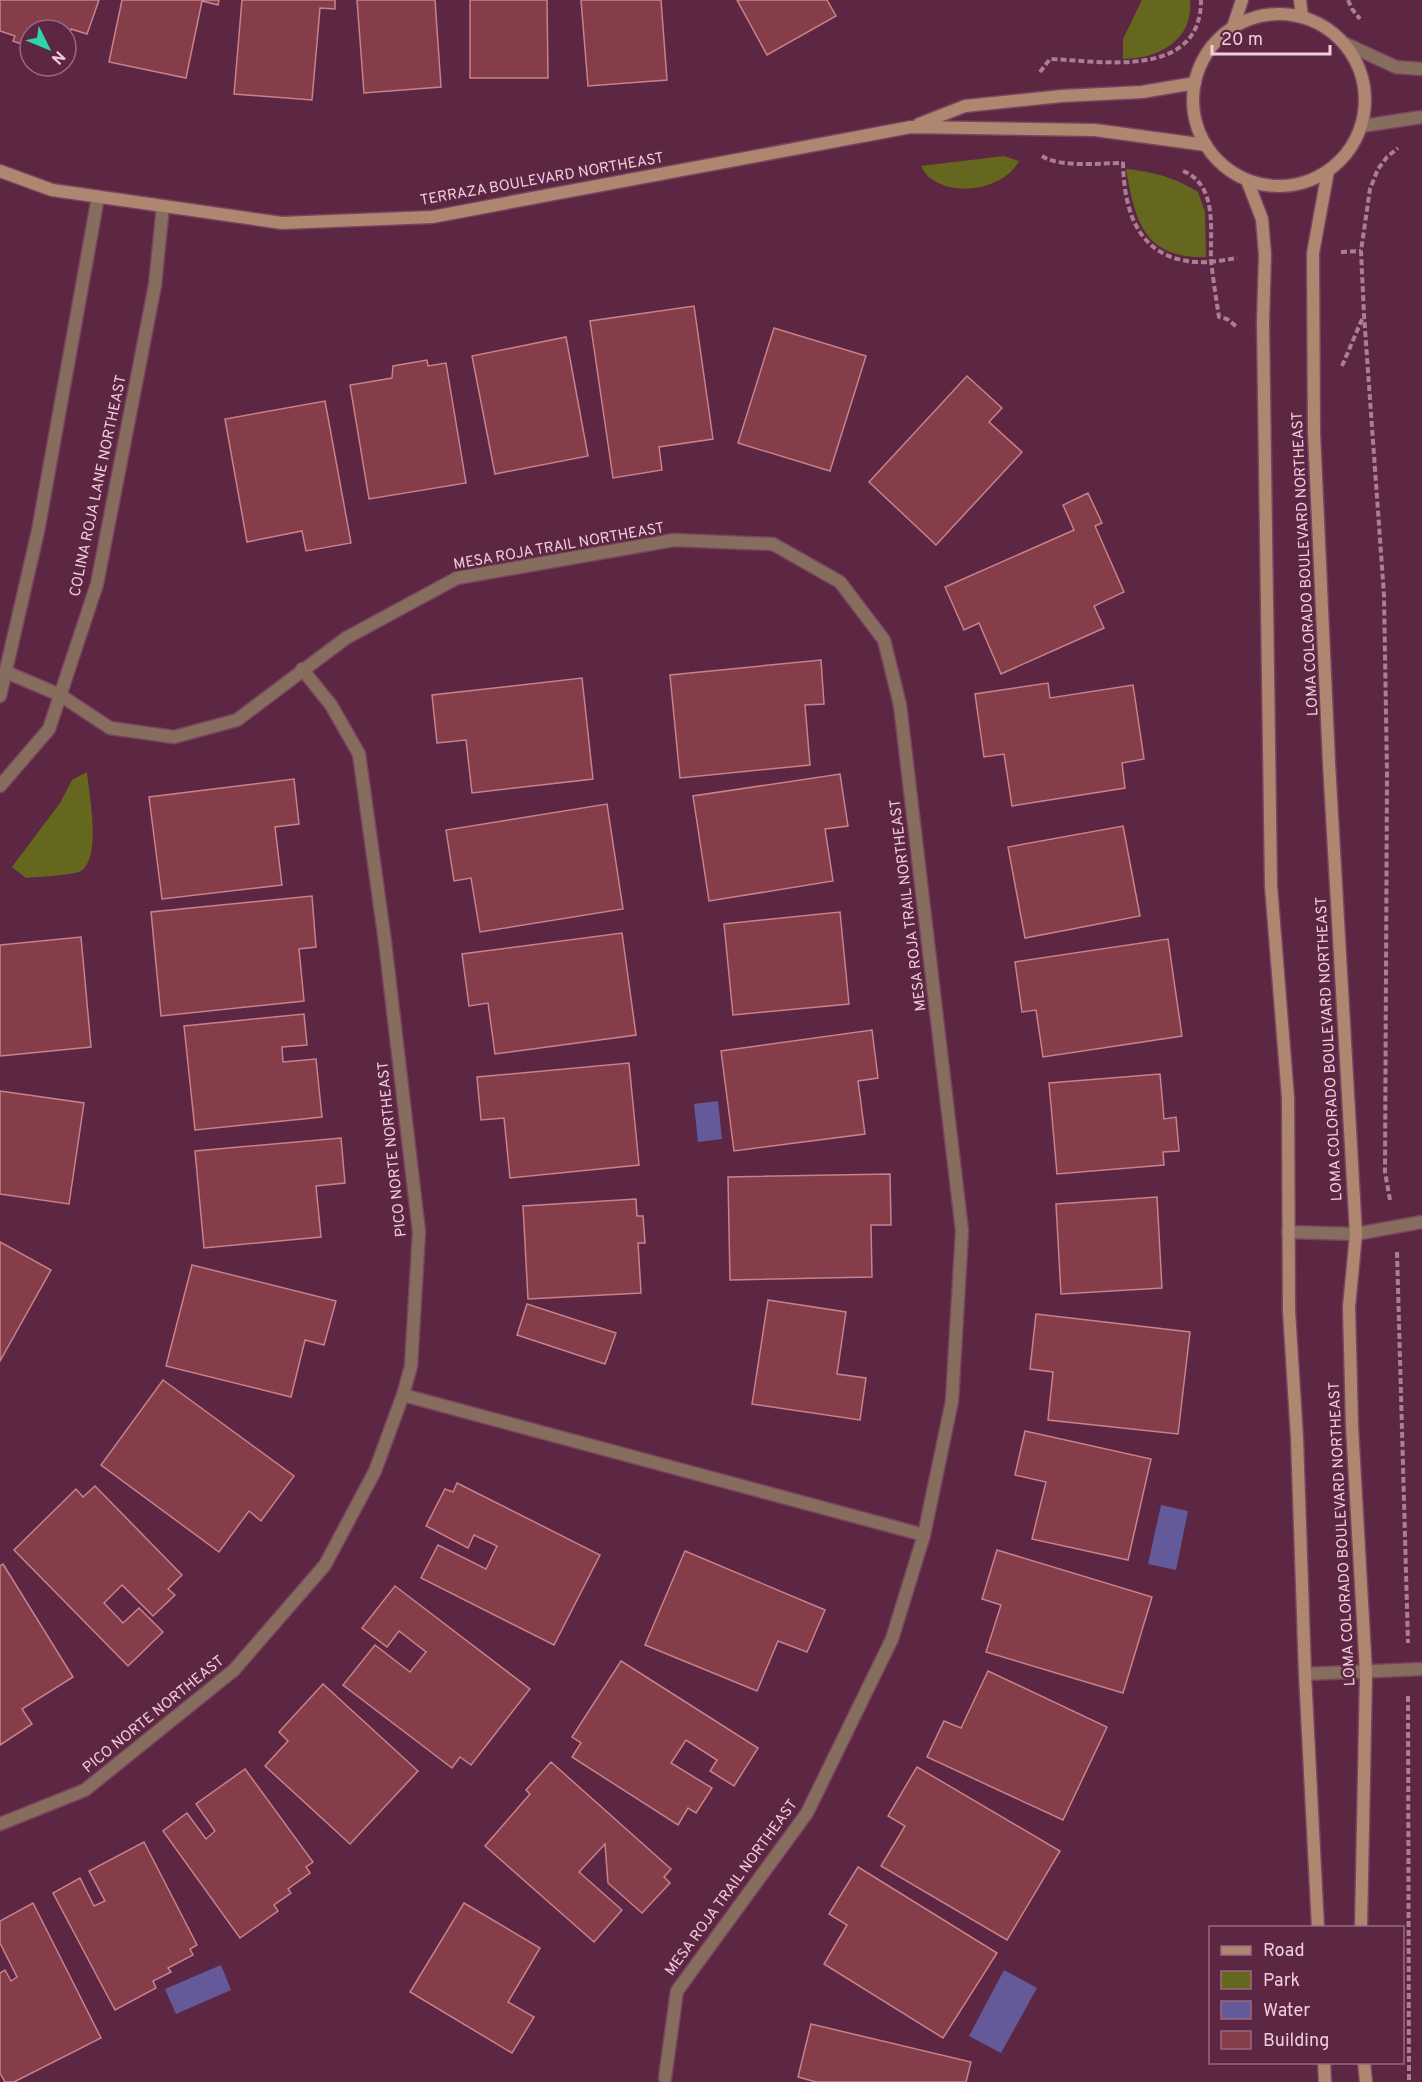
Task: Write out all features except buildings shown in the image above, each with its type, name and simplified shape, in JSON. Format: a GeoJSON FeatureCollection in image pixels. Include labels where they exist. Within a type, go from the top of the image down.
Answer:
{"type":"FeatureCollection","features":[{"type":"Feature","properties":{"kind":"street"},"geometry":{"type":"LineString","coordinates":[[1233,27],[1242,0]]}},
{"type":"Feature","properties":{"kind":"street"},"geometry":{"type":"LineString","coordinates":[[1300,0],[1302,16]]}},
{"type":"Feature","properties":{"kind":"street"},"geometry":{"type":"LineString","coordinates":[[1346,44],[1361,69],[1366,98],[1362,126],[1348,151],[1328,171],[1303,183],[1274,186],[1247,180],[1216,159],[1197,126],[1193,104],[1195,83],[1202,61],[1215,42],[1233,27],[1255,17],[1278,13],[1302,16],[1327,27],[1346,44],[1396,67],[1422,69]]}},
{"type":"Feature","properties":{"kind":"street","name":"TERRAZA BOULEVARD NORTHEAST"},"geometry":{"type":"LineString","coordinates":[[911,128],[965,106],[1062,96],[1142,92],[1195,83]]}},
{"type":"Feature","properties":{"kind":"street"},"geometry":{"type":"LineString","coordinates":[[1362,126],[1422,117]]}},
{"type":"Feature","properties":{"kind":"street","name":"TERRAZA BOULEVARD NORTHEAST"},"geometry":{"type":"LineString","coordinates":[[0,171],[52,190],[282,223],[432,218],[911,128],[1095,130],[1206,145]]}},
{"type":"Feature","properties":{"kind":"street","name":"LOMA COLORADO BOULEVARD NORTHEAST"},"geometry":{"type":"LineString","coordinates":[[1328,171],[1313,253],[1314,433],[1330,775],[1356,1234],[1349,1306],[1352,1426],[1366,1672],[1361,1926]]}},
{"type":"Feature","properties":{"kind":"street"},"geometry":{"type":"LineString","coordinates":[[1247,180],[1262,219],[1265,255],[1263,322],[1271,886],[1288,1098],[1289,1311],[1297,1438],[1305,1674],[1318,1926]]}},
{"type":"Feature","properties":{"kind":"street"},"geometry":{"type":"LineString","coordinates":[[0,696],[38,531],[98,197]]}},
{"type":"Feature","properties":{"kind":"street","name":"COLINA ROJA LANE NORTHEAST"},"geometry":{"type":"LineString","coordinates":[[0,786],[49,729],[96,584],[155,285],[163,206]]}},
{"type":"Feature","properties":{"kind":"street","name":"MESA ROJA TRAIL NORTHEAST"},"geometry":{"type":"LineString","coordinates":[[6,672],[60,695],[110,728],[174,738],[237,720],[346,638],[457,578],[674,540],[773,544],[840,582],[884,640],[900,705],[962,1231],[952,1401],[924,1535],[892,1639],[807,1813],[677,1990],[665,2078]]}},
{"type":"Feature","properties":{"kind":"street","name":"PICO NORTE NORTHEAST"},"geometry":{"type":"LineString","coordinates":[[0,1824],[85,1790],[234,1670],[325,1565],[375,1471],[403,1395],[411,1366],[419,1232],[359,754],[331,705],[302,669]]}},
{"type":"Feature","properties":{"kind":"street"},"geometry":{"type":"LineString","coordinates":[[1288,1232],[1356,1234],[1422,1222]]}},
{"type":"Feature","properties":{"kind":"street"},"geometry":{"type":"LineString","coordinates":[[403,1395],[924,1535]]}},
{"type":"Feature","properties":{"kind":"street"},"geometry":{"type":"LineString","coordinates":[[1305,1674],[1416,1670]]}},
{"type":"Feature","properties":{"kind":"street"},"geometry":{"type":"LineString","coordinates":[[1324,2064],[1325,2082]]}},
{"type":"Feature","properties":{"kind":"street"},"geometry":{"type":"LineString","coordinates":[[1364,2064],[1366,2082]]}},
{"type":"Feature","properties":{"kind":"path"},"geometry":{"type":"LineString","coordinates":[[1050,59],[1126,62],[1157,59],[1174,51],[1192,34],[1198,22],[1201,0]]}},
{"type":"Feature","properties":{"kind":"path"},"geometry":{"type":"LineString","coordinates":[[1348,0],[1352,9],[1368,25]]}},
{"type":"Feature","properties":{"kind":"path"},"geometry":{"type":"LineString","coordinates":[[1404,146],[1387,157],[1378,169],[1370,189],[1361,251],[1384,595],[1387,772],[1385,1172],[1395,1227],[1416,1670],[1409,2082]]}},
{"type":"Feature","properties":{"kind":"path"},"geometry":{"type":"LineString","coordinates":[[1048,160],[1133,165]]}},
{"type":"Feature","properties":{"kind":"path"},"geometry":{"type":"LineString","coordinates":[[1123,163],[1125,191],[1134,222],[1139,233],[1149,245],[1172,257],[1197,262],[1212,261]]}},
{"type":"Feature","properties":{"kind":"path"},"geometry":{"type":"LineString","coordinates":[[1180,170],[1195,177],[1209,205],[1218,316]]}},
{"type":"Feature","properties":{"kind":"green space"},"geometry":{"type":"Polygon","coordinates":[[[1142,0],[1190,0],[1190,14],[1180,36],[1161,51],[1123,59],[1123,39],[1142,0]]]}},
{"type":"Feature","properties":{"kind":"green space"},"geometry":{"type":"Polygon","coordinates":[[[1004,156],[1019,161],[1003,178],[968,189],[943,185],[929,177],[921,166],[1004,156]]]}},
{"type":"Feature","properties":{"kind":"green space"},"geometry":{"type":"Polygon","coordinates":[[[1126,169],[1164,176],[1198,192],[1205,212],[1206,257],[1185,256],[1169,251],[1156,244],[1146,233],[1134,205],[1126,169]]]}},
{"type":"Feature","properties":{"kind":"green space"},"geometry":{"type":"Polygon","coordinates":[[[87,772],[93,839],[87,864],[77,872],[26,878],[12,867],[60,803],[72,780],[87,772]]]}},
{"type":"Feature","properties":{"kind":"water"},"geometry":{"type":"Polygon","coordinates":[[[718,1101],[722,1139],[698,1142],[694,1104],[718,1101]]]}},
{"type":"Feature","properties":{"kind":"water"},"geometry":{"type":"Polygon","coordinates":[[[1161,1505],[1188,1511],[1176,1570],[1148,1564],[1161,1505]]]}},
{"type":"Feature","properties":{"kind":"water"},"geometry":{"type":"Polygon","coordinates":[[[221,1965],[231,1990],[176,2014],[165,1989],[221,1965]]]}},
{"type":"Feature","properties":{"kind":"water"},"geometry":{"type":"Polygon","coordinates":[[[1004,1970],[1037,1988],[1001,2053],[969,2036],[1004,1970]]]}}]}
